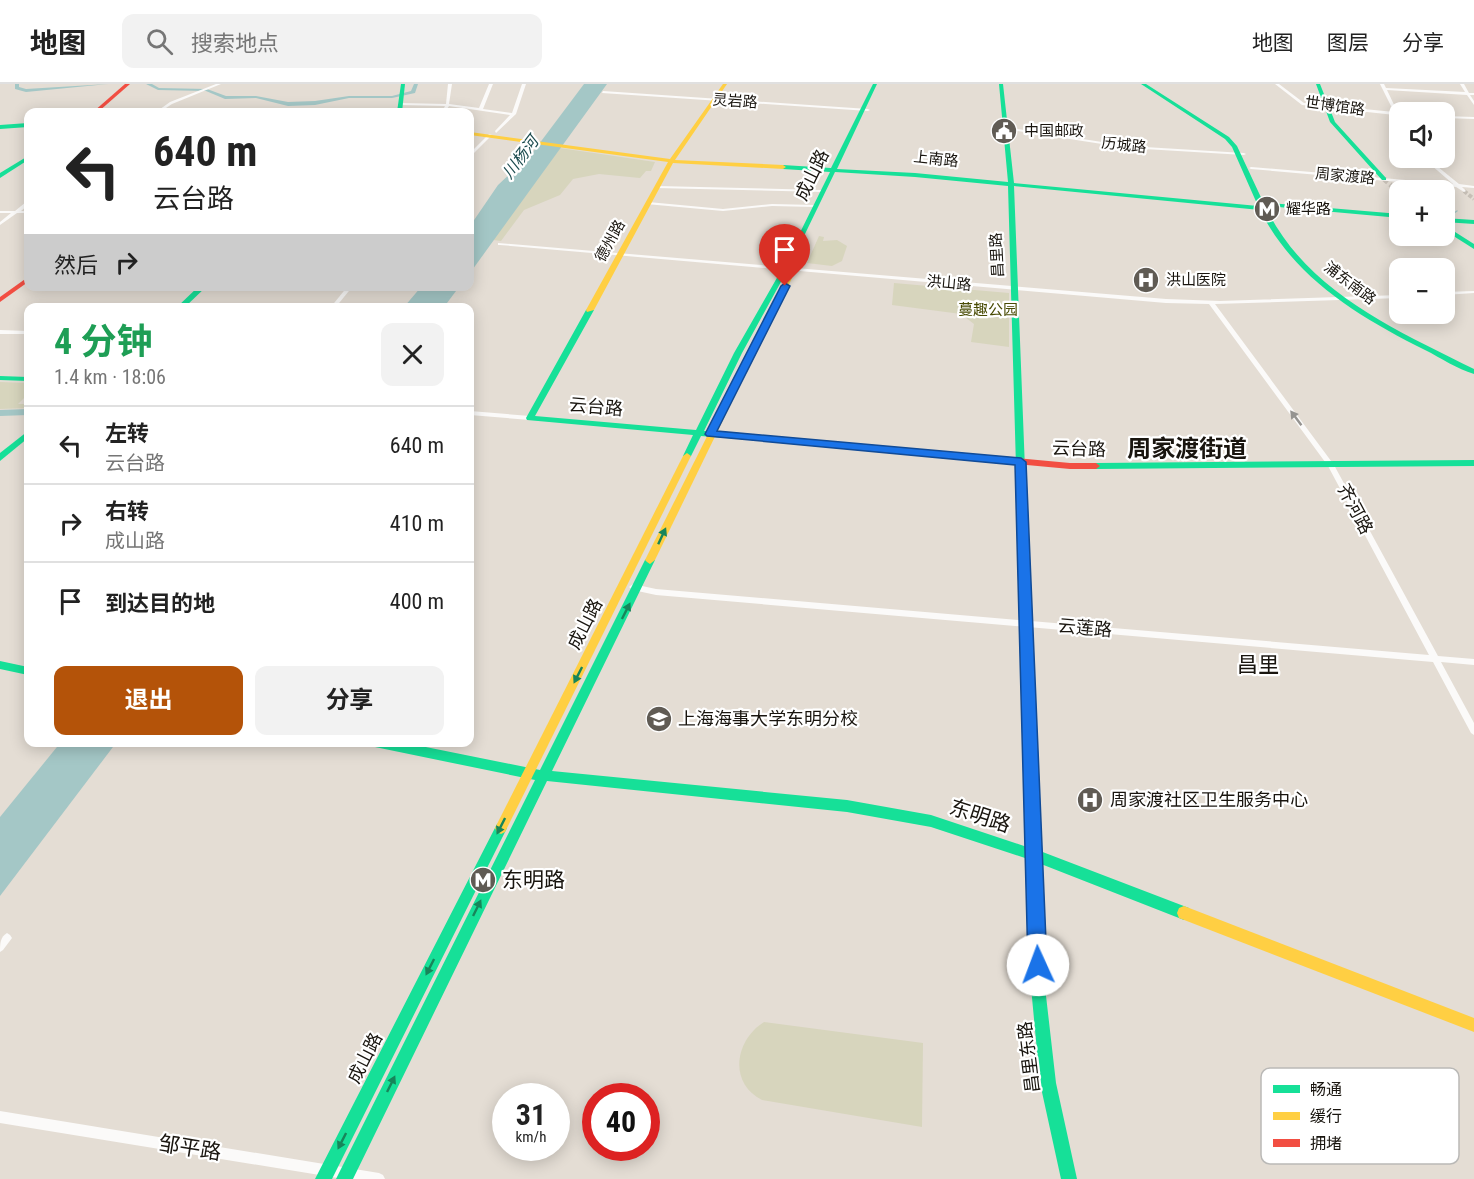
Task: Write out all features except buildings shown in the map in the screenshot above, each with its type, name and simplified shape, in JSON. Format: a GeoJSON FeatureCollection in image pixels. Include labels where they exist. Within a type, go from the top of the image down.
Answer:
{"type":"FeatureCollection","features":[{"type":"Feature","properties":{"kind":"main road"},"geometry":{"type":"LineString","coordinates":[[100,108],[128,84]]}},
{"type":"Feature","properties":{"kind":"main road","name":"德州路"},"geometry":{"type":"LineString","coordinates":[[530,418],[672,160],[725,84]]}},
{"type":"Feature","properties":{"kind":"main road","name":"成山路"},"geometry":{"type":"LineString","coordinates":[[865,110],[875,84]]}},
{"type":"Feature","properties":{"kind":"main road","name":"成山路"},"geometry":{"type":"LineString","coordinates":[[325,1175],[624,585],[706,433],[790,269],[836,168],[880,84]]}},
{"type":"Feature","properties":{"kind":"main road","name":"昌里路"},"geometry":{"type":"LineString","coordinates":[[1001,84],[1011,184],[1021,462]]}},
{"type":"Feature","properties":{"kind":"main road"},"geometry":{"type":"LineString","coordinates":[[1143,84],[1217,129],[1241,153],[1251,168],[1267,207]]}},
{"type":"Feature","properties":{"kind":"main road"},"geometry":{"type":"LineString","coordinates":[[1149,84],[1223,129],[1238,143],[1267,207]]}},
{"type":"Feature","properties":{"kind":"main road"},"geometry":{"type":"LineString","coordinates":[[1318,84],[1325,107],[1333,122],[1352,146],[1384,179]]}},
{"type":"Feature","properties":{"kind":"main road"},"geometry":{"type":"LineString","coordinates":[[0,128],[24,127]]}},
{"type":"Feature","properties":{"kind":"main road","name":"上南路"},"geometry":{"type":"LineString","coordinates":[[474,132],[672,160],[836,168],[1389,216]]}},
{"type":"Feature","properties":{"kind":"main road"},"geometry":{"type":"LineString","coordinates":[[0,176],[24,161]]}},
{"type":"Feature","properties":{"kind":"main road","name":"成山路"},"geometry":{"type":"LineString","coordinates":[[790,269],[815,206],[836,168]]}},
{"type":"Feature","properties":{"kind":"main road","name":"浦东南路"},"geometry":{"type":"LineString","coordinates":[[1267,207],[1280,239],[1288,249],[1345,298],[1407,338],[1474,370]]}},
{"type":"Feature","properties":{"kind":"main road"},"geometry":{"type":"LineString","coordinates":[[1455,223],[1474,224]]}},
{"type":"Feature","properties":{"kind":"main road"},"geometry":{"type":"LineString","coordinates":[[1455,232],[1474,247]]}},
{"type":"Feature","properties":{"kind":"main road"},"geometry":{"type":"LineString","coordinates":[[0,300],[24,282]]}},
{"type":"Feature","properties":{"kind":"main road"},"geometry":{"type":"LineString","coordinates":[[185,303],[198,291]]}},
{"type":"Feature","properties":{"kind":"main road"},"geometry":{"type":"LineString","coordinates":[[0,378],[24,379]]}},
{"type":"Feature","properties":{"kind":"main road","name":"云台路"},"geometry":{"type":"LineString","coordinates":[[530,418],[1021,462],[1111,467],[1474,463]]}},
{"type":"Feature","properties":{"kind":"main road","name":"成山路"},"geometry":{"type":"LineString","coordinates":[[345,1176],[637,588],[706,433]]}},
{"type":"Feature","properties":{"kind":"main road"},"geometry":{"type":"LineString","coordinates":[[0,458],[24,437]]}},
{"type":"Feature","properties":{"kind":"main road","name":"昌里东路"},"geometry":{"type":"LineString","coordinates":[[1021,462],[1038,987],[1048,1083],[1069,1179]]}},
{"type":"Feature","properties":{"kind":"main road"},"geometry":{"type":"LineString","coordinates":[[0,665],[24,670]]}},
{"type":"Feature","properties":{"kind":"main road","name":"东明路"},"geometry":{"type":"LineString","coordinates":[[399,747],[527,774],[867,809],[931,821],[1034,855],[1474,1025]]}},
{"type":"Feature","properties":{"kind":"street"},"geometry":{"type":"LineString","coordinates":[[164,108],[219,84]]}},
{"type":"Feature","properties":{"kind":"street"},"geometry":{"type":"LineString","coordinates":[[445,108],[450,84]]}},
{"type":"Feature","properties":{"kind":"street"},"geometry":{"type":"LineString","coordinates":[[481,109],[491,84]]}},
{"type":"Feature","properties":{"kind":"street"},"geometry":{"type":"LineString","coordinates":[[474,151],[514,114],[524,84]]}},
{"type":"Feature","properties":{"kind":"street","name":"世博馆路"},"geometry":{"type":"LineString","coordinates":[[1277,84],[1296,101],[1325,107],[1389,113]]}},
{"type":"Feature","properties":{"kind":"street"},"geometry":{"type":"LineString","coordinates":[[1382,84],[1392,102]]}},
{"type":"Feature","properties":{"kind":"street"},"geometry":{"type":"LineString","coordinates":[[1462,84],[1474,104]]}},
{"type":"Feature","properties":{"kind":"street"},"geometry":{"type":"LineString","coordinates":[[1385,89],[1474,94]]}},
{"type":"Feature","properties":{"kind":"street","name":"灵岩路"},"geometry":{"type":"LineString","coordinates":[[603,92],[865,110]]}},
{"type":"Feature","properties":{"kind":"street"},"geometry":{"type":"LineString","coordinates":[[401,98],[472,108]]}},
{"type":"Feature","properties":{"kind":"street"},"geometry":{"type":"LineString","coordinates":[[474,108],[514,114]]}},
{"type":"Feature","properties":{"kind":"street"},"geometry":{"type":"LineString","coordinates":[[1455,117],[1474,118]]}},
{"type":"Feature","properties":{"kind":"street","name":"历城路"},"geometry":{"type":"LineString","coordinates":[[1005,128],[1133,147],[1241,153]]}},
{"type":"Feature","properties":{"kind":"street","name":"周家渡路"},"geometry":{"type":"LineString","coordinates":[[1251,168],[1474,186]]}},
{"type":"Feature","properties":{"kind":"street"},"geometry":{"type":"LineString","coordinates":[[1436,168],[1464,191]]}},
{"type":"Feature","properties":{"kind":"street"},"geometry":{"type":"LineString","coordinates":[[657,187],[822,191]]}},
{"type":"Feature","properties":{"kind":"street"},"geometry":{"type":"LineString","coordinates":[[648,203],[723,210],[772,205],[815,206]]}},
{"type":"Feature","properties":{"kind":"street"},"geometry":{"type":"LineString","coordinates":[[0,224],[24,206]]}},
{"type":"Feature","properties":{"kind":"street"},"geometry":{"type":"LineString","coordinates":[[0,212],[24,212]]}},
{"type":"Feature","properties":{"kind":"street","name":"洪山路"},"geometry":{"type":"LineString","coordinates":[[500,244],[1014,289],[1210,303],[1389,296]]}},
{"type":"Feature","properties":{"kind":"street"},"geometry":{"type":"LineString","coordinates":[[336,303],[347,291]]}},
{"type":"Feature","properties":{"kind":"street"},"geometry":{"type":"LineString","coordinates":[[1455,293],[1474,292]]}},
{"type":"Feature","properties":{"kind":"street","name":"齐河路"},"geometry":{"type":"LineString","coordinates":[[1210,303],[1331,465],[1474,731]]}},
{"type":"Feature","properties":{"kind":"street"},"geometry":{"type":"LineString","coordinates":[[0,332],[24,333]]}},
{"type":"Feature","properties":{"kind":"street","name":"云台路"},"geometry":{"type":"LineString","coordinates":[[474,412],[530,418]]}},
{"type":"Feature","properties":{"kind":"street","name":"云莲路"},"geometry":{"type":"LineString","coordinates":[[624,585],[1027,624],[1474,662]]}},
{"type":"Feature","properties":{"kind":"street"},"geometry":{"type":"LineString","coordinates":[[0,947],[7,938]]}},
{"type":"Feature","properties":{"kind":"street","name":"邹平路"},"geometry":{"type":"LineString","coordinates":[[0,1117],[325,1175],[379,1179]]}},
{"type":"Feature","properties":{"kind":"green space"},"geometry":{"type":"Polygon","coordinates":[[[560,148],[655,162],[651,171],[646,171],[640,178],[599,174],[573,179],[560,195],[524,210],[501,241],[493,240],[560,148]]]}},
{"type":"Feature","properties":{"kind":"green space"},"geometry":{"type":"Polygon","coordinates":[[[819,236],[824,237],[823,241],[837,240],[847,246],[842,261],[832,266],[807,263],[819,236]]]}},
{"type":"Feature","properties":{"kind":"green space","name":"蔓趣公园"},"geometry":{"type":"Polygon","coordinates":[[[894,283],[1009,293],[1009,347],[971,342],[974,324],[961,314],[892,305],[894,283]]]}},
{"type":"Feature","properties":{"kind":"green space"},"geometry":{"type":"Polygon","coordinates":[[[0,382],[24,383],[24,398],[18,404],[24,404],[24,408],[0,409],[0,382]]]}},
{"type":"Feature","properties":{"kind":"green space"},"geometry":{"type":"Polygon","coordinates":[[[764,1022],[923,1043],[922,1127],[762,1100],[751,1093],[740,1073],[739,1061],[747,1039],[764,1022]]]}},
{"type":"Feature","properties":{"kind":"water"},"geometry":{"type":"Polygon","coordinates":[[[584,84],[607,84],[474,267],[474,220],[498,185],[533,152],[584,84]]]}},
{"type":"Feature","properties":{"kind":"water"},"geometry":{"type":"Polygon","coordinates":[[[418,291],[456,291],[447,303],[407,303],[418,291]]]}},
{"type":"Feature","properties":{"kind":"water"},"geometry":{"type":"Polygon","coordinates":[[[57,747],[113,747],[0,896],[0,817],[57,747]]]}},
{"type":"Feature","properties":{"kind":"waterway"},"geometry":{"type":"LineString","coordinates":[[17,84],[17,88],[26,91],[106,84]]}},
{"type":"Feature","properties":{"kind":"waterway"},"geometry":{"type":"LineString","coordinates":[[148,84],[158,89],[207,90],[225,98],[256,97],[288,104],[315,103],[349,97],[392,97],[413,92],[416,84]]}},
{"type":"Feature","properties":{"kind":"waterway"},"geometry":{"type":"LineString","coordinates":[[0,413],[24,412]]}},
{"type":"Feature","properties":{"kind":"tunnel"},"geometry":{"type":"LineString","coordinates":[[1384,179],[1389,183]]}},
{"type":"Feature","properties":{"kind":"tunnel"},"geometry":{"type":"LineString","coordinates":[[1464,191],[1474,199]]}},
{"type":"Feature","properties":{"kind":"traffic: fast"},"geometry":{"type":"LineString","coordinates":[[400,108],[403,84]]}},
{"type":"Feature","properties":{"kind":"traffic: fast"},"geometry":{"type":"LineString","coordinates":[[687,456],[738,353],[785,269],[875,84]]}},
{"type":"Feature","properties":{"kind":"traffic: fast"},"geometry":{"type":"LineString","coordinates":[[1001,84],[1011,176],[1024,572]]}},
{"type":"Feature","properties":{"kind":"traffic: fast"},"geometry":{"type":"LineString","coordinates":[[1143,84],[1227,138],[1234,146],[1260,204],[1279,237],[1297,260],[1319,281],[1368,316],[1474,372]]}},
{"type":"Feature","properties":{"kind":"traffic: fast"},"geometry":{"type":"LineString","coordinates":[[1318,84],[1333,122],[1384,179]]}},
{"type":"Feature","properties":{"kind":"traffic: fast"},"geometry":{"type":"LineString","coordinates":[[0,127],[24,125]]}},
{"type":"Feature","properties":{"kind":"traffic: fast"},"geometry":{"type":"LineString","coordinates":[[0,176],[24,161]]}},
{"type":"Feature","properties":{"kind":"traffic: fast"},"geometry":{"type":"LineString","coordinates":[[783,167],[915,175],[1272,209]]}},
{"type":"Feature","properties":{"kind":"traffic: fast"},"geometry":{"type":"LineString","coordinates":[[1270,205],[1389,215]]}},
{"type":"Feature","properties":{"kind":"traffic: fast"},"geometry":{"type":"LineString","coordinates":[[1455,221],[1474,222]]}},
{"type":"Feature","properties":{"kind":"traffic: fast"},"geometry":{"type":"LineString","coordinates":[[1455,234],[1474,247]]}},
{"type":"Feature","properties":{"kind":"traffic: fast"},"geometry":{"type":"LineString","coordinates":[[185,303],[198,291]]}},
{"type":"Feature","properties":{"kind":"traffic: fast"},"geometry":{"type":"LineString","coordinates":[[590,310],[530,418],[860,447]]}},
{"type":"Feature","properties":{"kind":"traffic: fast"},"geometry":{"type":"LineString","coordinates":[[0,378],[24,379]]}},
{"type":"Feature","properties":{"kind":"traffic: fast"},"geometry":{"type":"LineString","coordinates":[[0,458],[24,437]]}},
{"type":"Feature","properties":{"kind":"traffic: fast"},"geometry":{"type":"LineString","coordinates":[[1096,466],[1474,463]]}},
{"type":"Feature","properties":{"kind":"traffic: fast"},"geometry":{"type":"LineString","coordinates":[[344,1179],[650,560]]}},
{"type":"Feature","properties":{"kind":"traffic: fast"},"geometry":{"type":"LineString","coordinates":[[0,665],[24,670]]}},
{"type":"Feature","properties":{"kind":"traffic: fast"},"geometry":{"type":"LineString","coordinates":[[399,747],[527,774],[847,806],[931,821],[1034,855],[1184,913]]}},
{"type":"Feature","properties":{"kind":"traffic: fast"},"geometry":{"type":"LineString","coordinates":[[1032,798],[1038,987],[1048,1083],[1069,1179]]}},
{"type":"Feature","properties":{"kind":"traffic: fast"},"geometry":{"type":"LineString","coordinates":[[323,1179],[501,828]]}},
{"type":"Feature","properties":{"kind":"traffic: slow"},"geometry":{"type":"LineString","coordinates":[[590,310],[673,158],[725,84]]}},
{"type":"Feature","properties":{"kind":"traffic: slow"},"geometry":{"type":"LineString","coordinates":[[474,134],[671,161],[783,167]]}},
{"type":"Feature","properties":{"kind":"traffic: slow"},"geometry":{"type":"LineString","coordinates":[[650,560],[789,278]]}},
{"type":"Feature","properties":{"kind":"traffic: slow"},"geometry":{"type":"LineString","coordinates":[[501,828],[687,456]]}},
{"type":"Feature","properties":{"kind":"traffic: slow"},"geometry":{"type":"LineString","coordinates":[[1024,572],[1032,798]]}},
{"type":"Feature","properties":{"kind":"traffic: slow"},"geometry":{"type":"LineString","coordinates":[[1184,913],[1474,1025]]}},
{"type":"Feature","properties":{"kind":"traffic: jam"},"geometry":{"type":"LineString","coordinates":[[100,108],[128,84]]}},
{"type":"Feature","properties":{"kind":"traffic: jam"},"geometry":{"type":"LineString","coordinates":[[0,300],[24,282]]}},
{"type":"Feature","properties":{"kind":"traffic: jam"},"geometry":{"type":"LineString","coordinates":[[860,447],[1070,466],[1096,466]]}},
{"type":"Feature","properties":{"kind":"place","name":"中国邮政"},"geometry":{"type":"Point","coordinates":[1004,131]}},
{"type":"Feature","properties":{"kind":"place","name":"耀华路"},"geometry":{"type":"Point","coordinates":[1267,209]}},
{"type":"Feature","properties":{"kind":"place","name":"洪山医院"},"geometry":{"type":"Point","coordinates":[1146,280]}},
{"type":"Feature","properties":{"kind":"place","name":"上海海事大学东明分校"},"geometry":{"type":"Point","coordinates":[659,719]}},
{"type":"Feature","properties":{"kind":"place","name":"周家渡社区卫生服务中心"},"geometry":{"type":"Point","coordinates":[1090,800]}},
{"type":"Feature","properties":{"kind":"place","name":"东明路"},"geometry":{"type":"Point","coordinates":[483,880]}},
{"type":"Feature","properties":{"kind":"district","name":"周家渡街道"},"geometry":{"type":"Point","coordinates":[1187,449]}},
{"type":"Feature","properties":{"kind":"district","name":"昌里"},"geometry":{"type":"Point","coordinates":[1258,665]}},
{"type":"Feature","properties":{"kind":"route"},"geometry":{"type":"LineString","coordinates":[[785,286],[711,434],[1021,462],[1038,965]]}},
{"type":"Feature","properties":{"kind":"water label","name":"川杨河"},"geometry":{"type":"Point","coordinates":[520,157]}}]}
